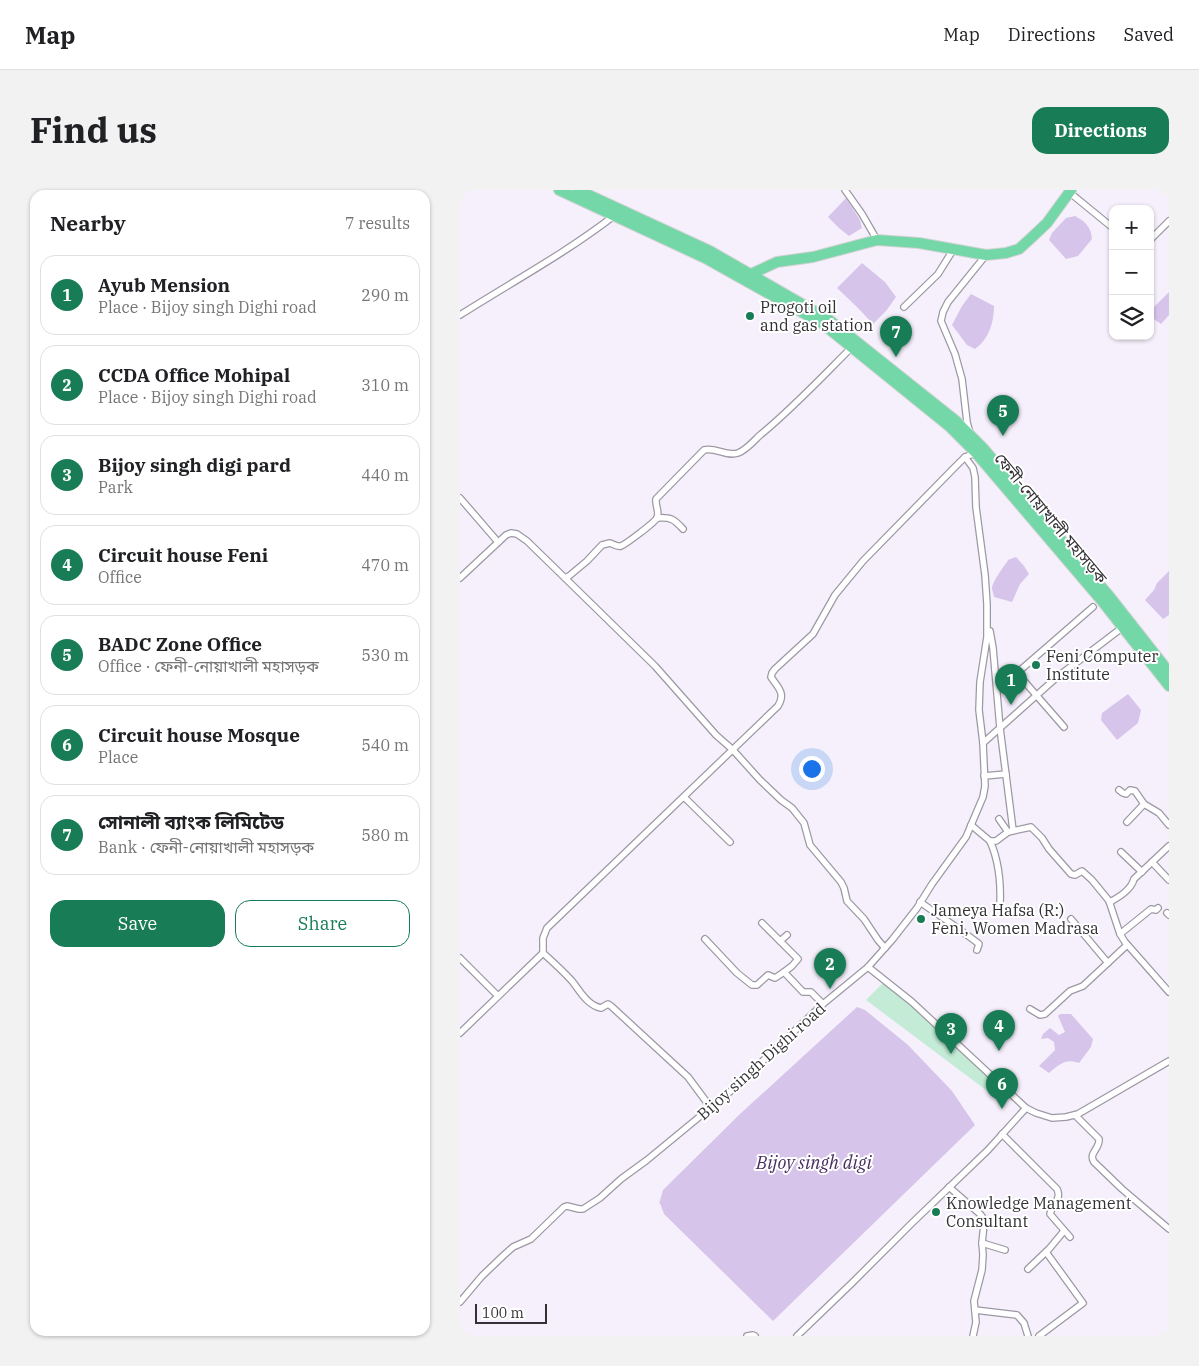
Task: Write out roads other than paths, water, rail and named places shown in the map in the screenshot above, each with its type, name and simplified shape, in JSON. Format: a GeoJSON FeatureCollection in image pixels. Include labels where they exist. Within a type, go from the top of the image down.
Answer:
{"type":"FeatureCollection","features":[{"type":"Feature","properties":{"kind":"highway","name":"ফেনী-নোয়াখালী মহাসড়ক"},"geometry":{"type":"LineString","coordinates":[[559,190],[705,258],[823,324],[949,426],[976,453],[1102,601],[1169,686]]}},
{"type":"Feature","properties":{"kind":"highway","name":"ফেনী-নোয়াখালী মহাসড়ক"},"geometry":{"type":"LineString","coordinates":[[578,190],[710,251],[828,319],[956,421],[971,435],[1110,597],[1169,672]]}},
{"type":"Feature","properties":{"kind":"highway"},"geometry":{"type":"LineString","coordinates":[[740,278],[777,262],[813,257],[877,240],[919,243],[986,255],[1006,253],[1019,249],[1047,223],[1070,191]]}},
{"type":"Feature","properties":{"kind":"street"},"geometry":{"type":"LineString","coordinates":[[844,190],[862,214],[877,240]]}},
{"type":"Feature","properties":{"kind":"street"},"geometry":{"type":"LineString","coordinates":[[1070,191],[1109,225]]}},
{"type":"Feature","properties":{"kind":"street"},"geometry":{"type":"LineString","coordinates":[[460,315],[547,262],[615,215]]}},
{"type":"Feature","properties":{"kind":"street"},"geometry":{"type":"LineString","coordinates":[[1154,236],[1169,221]]}},
{"type":"Feature","properties":{"kind":"street"},"geometry":{"type":"LineString","coordinates":[[904,307],[938,274],[953,250]]}},
{"type":"Feature","properties":{"kind":"street"},"geometry":{"type":"LineString","coordinates":[[711,1108],[688,1077],[611,1006],[608,1004],[597,1008],[583,996],[543,953],[544,932],[778,706],[782,700],[781,692],[771,677],[774,669],[813,634],[835,595],[863,561],[965,457],[976,453],[967,422],[962,379],[941,321],[948,302],[986,255]]}},
{"type":"Feature","properties":{"kind":"street"},"geometry":{"type":"LineString","coordinates":[[657,518],[656,499],[701,452],[708,449],[726,454],[737,454],[742,451],[780,419],[851,348]]}},
{"type":"Feature","properties":{"kind":"street","name":"Bijoy singh Dighi road"},"geometry":{"type":"LineString","coordinates":[[460,1302],[504,1254],[513,1247],[531,1239],[564,1207],[583,1208],[600,1198],[621,1179],[711,1108],[823,1004],[868,967],[920,902],[966,836],[983,797],[985,786],[979,710],[980,682],[987,637],[987,604],[976,507],[975,477],[973,468],[965,457]]}},
{"type":"Feature","properties":{"kind":"street"},"geometry":{"type":"LineString","coordinates":[[460,498],[498,542]]}},
{"type":"Feature","properties":{"kind":"street"},"geometry":{"type":"LineString","coordinates":[[565,578],[587,561],[602,545],[610,542],[616,546],[622,545],[657,518],[676,520],[683,529]]}},
{"type":"Feature","properties":{"kind":"street"},"geometry":{"type":"LineString","coordinates":[[460,578],[510,533],[516,534],[527,541],[655,666],[716,735],[734,750],[760,780],[792,808],[804,823],[810,845],[841,882],[847,901],[864,919],[885,948]]}},
{"type":"Feature","properties":{"kind":"street"},"geometry":{"type":"LineString","coordinates":[[1006,681],[1093,608]]}},
{"type":"Feature","properties":{"kind":"street"},"geometry":{"type":"LineString","coordinates":[[990,620],[1011,831]]}},
{"type":"Feature","properties":{"kind":"street"},"geometry":{"type":"LineString","coordinates":[[983,743],[1056,678],[1123,627]]}},
{"type":"Feature","properties":{"kind":"street"},"geometry":{"type":"LineString","coordinates":[[1016,673],[1064,727]]}},
{"type":"Feature","properties":{"kind":"street"},"geometry":{"type":"LineString","coordinates":[[984,776],[1006,774]]}},
{"type":"Feature","properties":{"kind":"street"},"geometry":{"type":"LineString","coordinates":[[1120,790],[1126,794],[1130,790],[1135,791],[1144,804],[1159,813],[1169,825]]}},
{"type":"Feature","properties":{"kind":"street"},"geometry":{"type":"LineString","coordinates":[[684,797],[730,842]]}},
{"type":"Feature","properties":{"kind":"street"},"geometry":{"type":"LineString","coordinates":[[1127,822],[1144,804]]}},
{"type":"Feature","properties":{"kind":"street"},"geometry":{"type":"LineString","coordinates":[[999,819],[1011,831]]}},
{"type":"Feature","properties":{"kind":"street"},"geometry":{"type":"LineString","coordinates":[[971,826],[990,841],[998,864],[1001,889],[1000,905]]}},
{"type":"Feature","properties":{"kind":"street"},"geometry":{"type":"LineString","coordinates":[[990,841],[996,841],[1011,831],[1031,827],[1071,874],[1075,875],[1082,871],[1092,880],[1109,902],[1120,934],[1169,992]]}},
{"type":"Feature","properties":{"kind":"street"},"geometry":{"type":"LineString","coordinates":[[1109,902],[1116,899],[1132,886],[1134,879],[1169,846]]}},
{"type":"Feature","properties":{"kind":"street"},"geometry":{"type":"LineString","coordinates":[[1121,852],[1142,872]]}},
{"type":"Feature","properties":{"kind":"street"},"geometry":{"type":"LineString","coordinates":[[1152,862],[1169,880]]}},
{"type":"Feature","properties":{"kind":"street"},"geometry":{"type":"LineString","coordinates":[[920,902],[979,944],[977,950]]}},
{"type":"Feature","properties":{"kind":"street"},"geometry":{"type":"LineString","coordinates":[[1120,934],[1151,909],[1156,910],[1158,908]]}},
{"type":"Feature","properties":{"kind":"street"},"geometry":{"type":"LineString","coordinates":[[1071,919],[1108,963]]}},
{"type":"Feature","properties":{"kind":"street"},"geometry":{"type":"LineString","coordinates":[[706,939],[738,973],[752,985],[756,985],[768,975],[775,978],[792,966],[798,959],[762,924]]}},
{"type":"Feature","properties":{"kind":"street"},"geometry":{"type":"LineString","coordinates":[[780,941],[786,935]]}},
{"type":"Feature","properties":{"kind":"street"},"geometry":{"type":"LineString","coordinates":[[1030,1009],[1040,1014],[1045,1014],[1070,991],[1083,986],[1128,945]]}},
{"type":"Feature","properties":{"kind":"street"},"geometry":{"type":"LineString","coordinates":[[460,1033],[543,953]]}},
{"type":"Feature","properties":{"kind":"street"},"geometry":{"type":"LineString","coordinates":[[460,958],[498,996]]}},
{"type":"Feature","properties":{"kind":"street"},"geometry":{"type":"LineString","coordinates":[[868,967],[912,1002],[1026,1108],[1052,1118],[1075,1115],[1169,1061]]}},
{"type":"Feature","properties":{"kind":"street"},"geometry":{"type":"LineString","coordinates":[[784,972],[803,992],[811,992],[823,1004]]}},
{"type":"Feature","properties":{"kind":"street"},"geometry":{"type":"LineString","coordinates":[[796,1336],[949,1187],[1026,1108]]}},
{"type":"Feature","properties":{"kind":"street"},"geometry":{"type":"LineString","coordinates":[[1075,1115],[1099,1140],[1092,1160],[1122,1190],[1169,1229]]}},
{"type":"Feature","properties":{"kind":"street"},"geometry":{"type":"LineString","coordinates":[[1002,1134],[1059,1192],[1058,1199],[1050,1214],[1070,1237]]}},
{"type":"Feature","properties":{"kind":"street"},"geometry":{"type":"LineString","coordinates":[[949,1187],[980,1214],[984,1224],[983,1262],[974,1301],[976,1322],[973,1336]]}},
{"type":"Feature","properties":{"kind":"street"},"geometry":{"type":"LineString","coordinates":[[1028,1268],[1046,1252],[1064,1231]]}},
{"type":"Feature","properties":{"kind":"street"},"geometry":{"type":"LineString","coordinates":[[982,1243],[1005,1250]]}},
{"type":"Feature","properties":{"kind":"street"},"geometry":{"type":"LineString","coordinates":[[1039,1336],[1084,1303],[1046,1252]]}},
{"type":"Feature","properties":{"kind":"street"},"geometry":{"type":"LineString","coordinates":[[975,1310],[1016,1315],[1024,1323],[1028,1336]]}},
{"type":"Feature","properties":{"kind":"street"},"geometry":{"type":"LineString","coordinates":[[747,1336],[755,1336]]}},
{"type":"Feature","properties":{"kind":"water"},"geometry":{"type":"Polygon","coordinates":[[[846,198],[860,220],[862,228],[849,236],[828,217],[846,198]]]}},
{"type":"Feature","properties":{"kind":"water"},"geometry":{"type":"Polygon","coordinates":[[[1075,216],[1087,225],[1092,239],[1078,256],[1066,259],[1049,240],[1052,233],[1066,218],[1075,216]]]}},
{"type":"Feature","properties":{"kind":"water"},"geometry":{"type":"Polygon","coordinates":[[[862,263],[885,282],[896,297],[873,324],[837,288],[862,263]]]}},
{"type":"Feature","properties":{"kind":"water"},"geometry":{"type":"Polygon","coordinates":[[[1169,292],[1169,315],[1161,324],[1154,319],[1154,307],[1169,292]]]}},
{"type":"Feature","properties":{"kind":"water"},"geometry":{"type":"Polygon","coordinates":[[[971,294],[994,306],[990,330],[975,349],[967,345],[952,325],[971,294]]]}},
{"type":"Feature","properties":{"kind":"water"},"geometry":{"type":"Polygon","coordinates":[[[1016,557],[1029,574],[1020,584],[1012,602],[994,597],[992,589],[996,578],[1008,560],[1016,557]]]}},
{"type":"Feature","properties":{"kind":"water"},"geometry":{"type":"Polygon","coordinates":[[[1169,571],[1169,615],[1163,619],[1145,600],[1154,590],[1157,583],[1169,571]]]}},
{"type":"Feature","properties":{"kind":"water"},"geometry":{"type":"Polygon","coordinates":[[[1128,694],[1141,710],[1138,723],[1117,740],[1101,720],[1102,713],[1128,694]]]}},
{"type":"Feature","properties":{"kind":"water","name":"Bijoy singh digi"},"geometry":{"type":"Polygon","coordinates":[[[857,1007],[865,1010],[908,1045],[952,1091],[975,1125],[773,1321],[664,1214],[659,1204],[663,1190],[740,1114],[857,1007]]]}},
{"type":"Feature","properties":{"kind":"water"},"geometry":{"type":"Polygon","coordinates":[[[1060,1014],[1071,1014],[1093,1039],[1091,1047],[1079,1063],[1066,1062],[1049,1073],[1039,1066],[1055,1050],[1054,1042],[1048,1038],[1041,1039],[1043,1034],[1050,1028],[1059,1035],[1065,1032],[1058,1016],[1060,1014]]]}},
{"type":"Feature","properties":{"kind":"place","name":"Progoti oil and gas station"},"geometry":{"type":"Point","coordinates":[750,316]}},
{"type":"Feature","properties":{"kind":"place","name":"সোনালী ব্যাংক লিমিটেড"},"geometry":{"type":"Point","coordinates":[896,357]}},
{"type":"Feature","properties":{"kind":"place","name":"BADC Zone Office"},"geometry":{"type":"Point","coordinates":[1003,436]}},
{"type":"Feature","properties":{"kind":"place","name":"Feni Computer Institute"},"geometry":{"type":"Point","coordinates":[1036,665]}},
{"type":"Feature","properties":{"kind":"place","name":"Ayub Mension"},"geometry":{"type":"Point","coordinates":[1011,705]}},
{"type":"Feature","properties":{"kind":"place","name":"Jameya Hafsa (R:) Feni, Women Madrasa"},"geometry":{"type":"Point","coordinates":[921,919]}},
{"type":"Feature","properties":{"kind":"place","name":"CCDA Office Mohipal"},"geometry":{"type":"Point","coordinates":[830,989]}},
{"type":"Feature","properties":{"kind":"place","name":"Circuit house Feni"},"geometry":{"type":"Point","coordinates":[999,1051]}},
{"type":"Feature","properties":{"kind":"place","name":"Bijoy singh digi pard"},"geometry":{"type":"Point","coordinates":[951,1054]}},
{"type":"Feature","properties":{"kind":"place","name":"Circuit house Mosque"},"geometry":{"type":"Point","coordinates":[1002,1109]}},
{"type":"Feature","properties":{"kind":"place","name":"Knowledge Management Consultant"},"geometry":{"type":"Point","coordinates":[936,1212]}}]}
